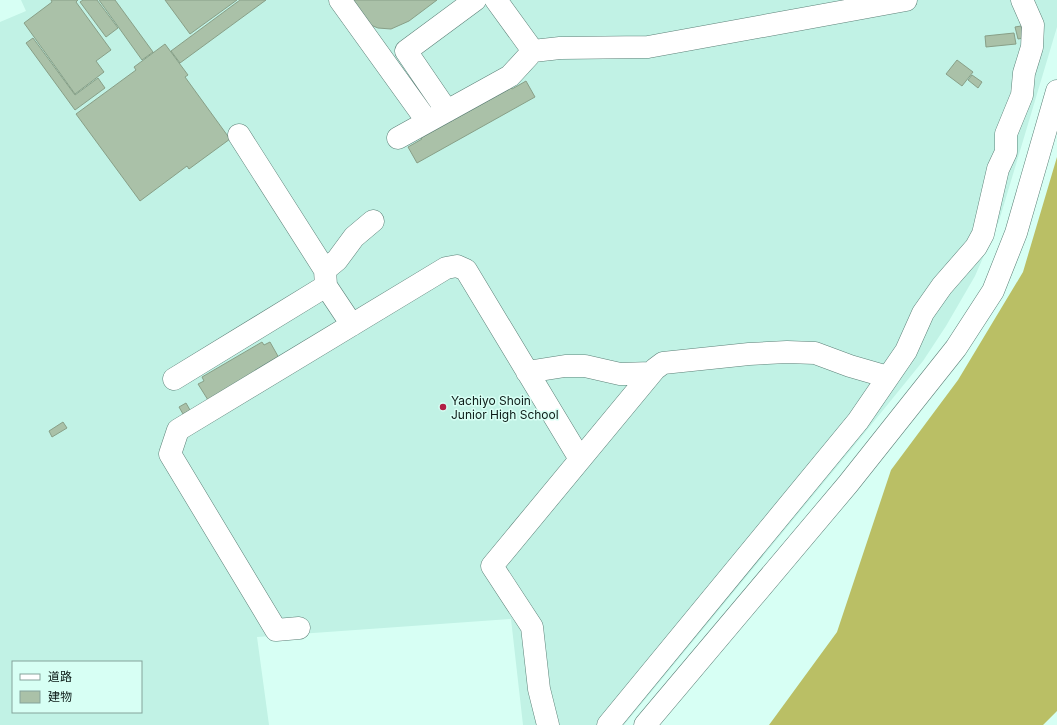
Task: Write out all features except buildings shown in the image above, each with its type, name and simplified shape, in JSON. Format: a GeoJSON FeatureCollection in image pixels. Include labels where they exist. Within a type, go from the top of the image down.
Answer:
{"type":"FeatureCollection","features":[{"type":"Feature","properties":{"kind":"street"},"geometry":{"type":"LineString","coordinates":[[340,0],[427,121]]}},
{"type":"Feature","properties":{"kind":"street"},"geometry":{"type":"LineString","coordinates":[[447,110],[406,51],[475,0]]}},
{"type":"Feature","properties":{"kind":"street"},"geometry":{"type":"LineString","coordinates":[[496,0],[533,51]]}},
{"type":"Feature","properties":{"kind":"street"},"geometry":{"type":"LineString","coordinates":[[398,138],[510,76],[533,51],[560,48],[648,47],[901,0]]}},
{"type":"Feature","properties":{"kind":"street"},"geometry":{"type":"LineString","coordinates":[[608,725],[858,421],[906,351],[923,313],[942,286],[976,247],[982,234],[998,169],[1006,152],[1006,134],[1022,95],[1024,73],[1032,47],[1033,25],[1022,0]]}},
{"type":"Feature","properties":{"kind":"street"},"geometry":{"type":"LineString","coordinates":[[645,725],[848,484],[956,348],[993,291],[1016,233],[1057,91]]}},
{"type":"Feature","properties":{"kind":"street"},"geometry":{"type":"LineString","coordinates":[[239,135],[352,324]]}},
{"type":"Feature","properties":{"kind":"street"},"geometry":{"type":"LineString","coordinates":[[174,379],[325,278],[354,237],[373,221]]}},
{"type":"Feature","properties":{"kind":"street"},"geometry":{"type":"LineString","coordinates":[[299,628],[276,630],[170,454],[178,430],[352,324],[446,268],[457,266],[466,270],[580,459]]}},
{"type":"Feature","properties":{"kind":"street"},"geometry":{"type":"LineString","coordinates":[[548,725],[539,689],[532,627],[492,566],[651,373],[663,363],[787,352],[815,353],[850,366],[888,377]]}},
{"type":"Feature","properties":{"kind":"street"},"geometry":{"type":"LineString","coordinates":[[527,372],[565,366],[585,366],[620,374],[651,373]]}},
{"type":"Feature","properties":{"kind":"shaded area","name":"Yachiyo Shoin Junior High School"},"geometry":{"type":"Polygon","coordinates":[[[21,0],[1057,0],[1057,27],[999,221],[975,276],[946,326],[923,361],[624,725],[523,725],[511,619],[257,637],[269,725],[0,725],[0,22],[26,11],[21,0]]]}},
{"type":"Feature","properties":{"kind":"green space"},"geometry":{"type":"Polygon","coordinates":[[[1057,157],[1057,711],[1043,725],[769,725],[837,632],[891,470],[958,380],[1023,272],[1057,157]]]}},
{"type":"Feature","properties":{"kind":"place","name":"Yachiyo Shoin Junior High School"},"geometry":{"type":"Point","coordinates":[443,407]}}]}
